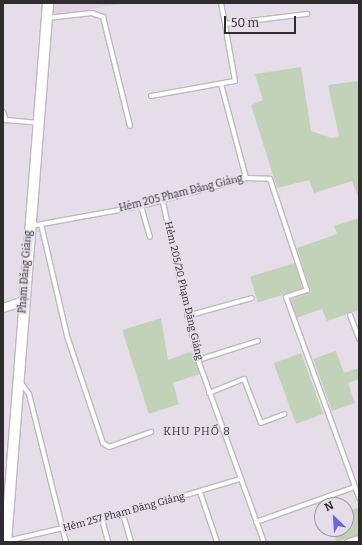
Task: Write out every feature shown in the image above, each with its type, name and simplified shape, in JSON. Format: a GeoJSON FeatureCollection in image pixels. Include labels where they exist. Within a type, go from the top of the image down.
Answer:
{"type":"FeatureCollection","features":[{"type":"Feature","properties":{"kind":"street","name":"Phạm Đăng Giảng"},"geometry":{"type":"LineString","coordinates":[[6,542],[17,378],[25,301],[29,226],[39,123],[48,3]]}},
{"type":"Feature","properties":{"kind":"street"},"geometry":{"type":"LineString","coordinates":[[3,308],[25,301]]}},
{"type":"Feature","properties":{"kind":"lane"},"geometry":{"type":"LineString","coordinates":[[151,96],[233,82],[237,77],[221,3]]}},
{"type":"Feature","properties":{"kind":"lane"},"geometry":{"type":"LineString","coordinates":[[47,18],[92,13],[104,17],[130,126]]}},
{"type":"Feature","properties":{"kind":"lane"},"geometry":{"type":"LineString","coordinates":[[225,24],[307,14]]}},
{"type":"Feature","properties":{"kind":"lane"},"geometry":{"type":"LineString","coordinates":[[221,84],[246,178]]}},
{"type":"Feature","properties":{"kind":"lane"},"geometry":{"type":"LineString","coordinates":[[3,112],[6,120],[39,123]]}},
{"type":"Feature","properties":{"kind":"lane","name":"Hẻm 205 Phạm Đăng Giảng"},"geometry":{"type":"LineString","coordinates":[[29,226],[141,206],[162,198],[246,178],[270,179],[307,290],[286,297],[359,498]]}},
{"type":"Feature","properties":{"kind":"lane","name":"Hẻm 205/20 Phạm Đăng Giảng"},"geometry":{"type":"LineString","coordinates":[[162,198],[198,360],[264,542]]}},
{"type":"Feature","properties":{"kind":"lane"},"geometry":{"type":"LineString","coordinates":[[141,206],[150,237]]}},
{"type":"Feature","properties":{"kind":"lane"},"geometry":{"type":"LineString","coordinates":[[41,224],[67,336],[103,443],[109,446],[152,432]]}},
{"type":"Feature","properties":{"kind":"lane"},"geometry":{"type":"LineString","coordinates":[[187,316],[252,298]]}},
{"type":"Feature","properties":{"kind":"lane"},"geometry":{"type":"LineString","coordinates":[[350,315],[359,339]]}},
{"type":"Feature","properties":{"kind":"lane"},"geometry":{"type":"LineString","coordinates":[[198,360],[258,341]]}},
{"type":"Feature","properties":{"kind":"lane"},"geometry":{"type":"LineString","coordinates":[[17,378],[29,394],[66,542]]}},
{"type":"Feature","properties":{"kind":"lane"},"geometry":{"type":"LineString","coordinates":[[209,393],[244,379],[261,423],[284,414]]}},
{"type":"Feature","properties":{"kind":"lane","name":"Hẻm 257 Phạm Đăng Giảng"},"geometry":{"type":"LineString","coordinates":[[6,542],[123,514],[240,479]]}},
{"type":"Feature","properties":{"kind":"lane"},"geometry":{"type":"LineString","coordinates":[[256,522],[355,487]]}},
{"type":"Feature","properties":{"kind":"lane"},"geometry":{"type":"LineString","coordinates":[[200,492],[217,542]]}},
{"type":"Feature","properties":{"kind":"lane"},"geometry":{"type":"LineString","coordinates":[[123,514],[131,542]]}},
{"type":"Feature","properties":{"kind":"lane"},"geometry":{"type":"LineString","coordinates":[[102,519],[108,542]]}},
{"type":"Feature","properties":{"kind":"lane"},"geometry":{"type":"LineString","coordinates":[[347,542],[359,538]]}},
{"type":"Feature","properties":{"kind":"shaded area"},"geometry":{"type":"Polygon","coordinates":[[[54,3],[120,3],[120,4],[53,16],[54,3]]]}},
{"type":"Feature","properties":{"kind":"green space"},"geometry":{"type":"Polygon","coordinates":[[[301,67],[311,131],[332,138],[339,136],[328,85],[359,81],[359,199],[352,181],[314,193],[309,180],[277,188],[251,105],[263,100],[255,74],[301,67]]]}},
{"type":"Feature","properties":{"kind":"green space"},"geometry":{"type":"Polygon","coordinates":[[[359,218],[359,310],[327,321],[322,309],[296,318],[290,300],[311,292],[297,248],[337,234],[334,226],[359,218]]]}},
{"type":"Feature","properties":{"kind":"green space"},"geometry":{"type":"Polygon","coordinates":[[[295,263],[303,289],[258,303],[250,277],[295,263]]]}},
{"type":"Feature","properties":{"kind":"green space"},"geometry":{"type":"Polygon","coordinates":[[[161,318],[168,360],[193,351],[200,374],[173,383],[179,404],[149,414],[122,330],[161,318]]]}},
{"type":"Feature","properties":{"kind":"green space"},"geometry":{"type":"Polygon","coordinates":[[[336,351],[344,373],[359,368],[359,379],[348,383],[355,403],[332,411],[313,359],[336,351]]]}},
{"type":"Feature","properties":{"kind":"green space"},"geometry":{"type":"Polygon","coordinates":[[[301,353],[323,414],[296,424],[274,363],[301,353]]]}},
{"type":"Feature","properties":{"kind":"green space"},"geometry":{"type":"Polygon","coordinates":[[[358,508],[359,535],[354,537],[354,509],[358,508]]]}},
{"type":"Feature","properties":{"kind":"green space"},"geometry":{"type":"Polygon","coordinates":[[[335,537],[352,537],[336,542],[335,537]]]}},
{"type":"Feature","properties":{"kind":"district","name":"KHU PHỐ 8"},"geometry":{"type":"Point","coordinates":[197,432]}}]}
